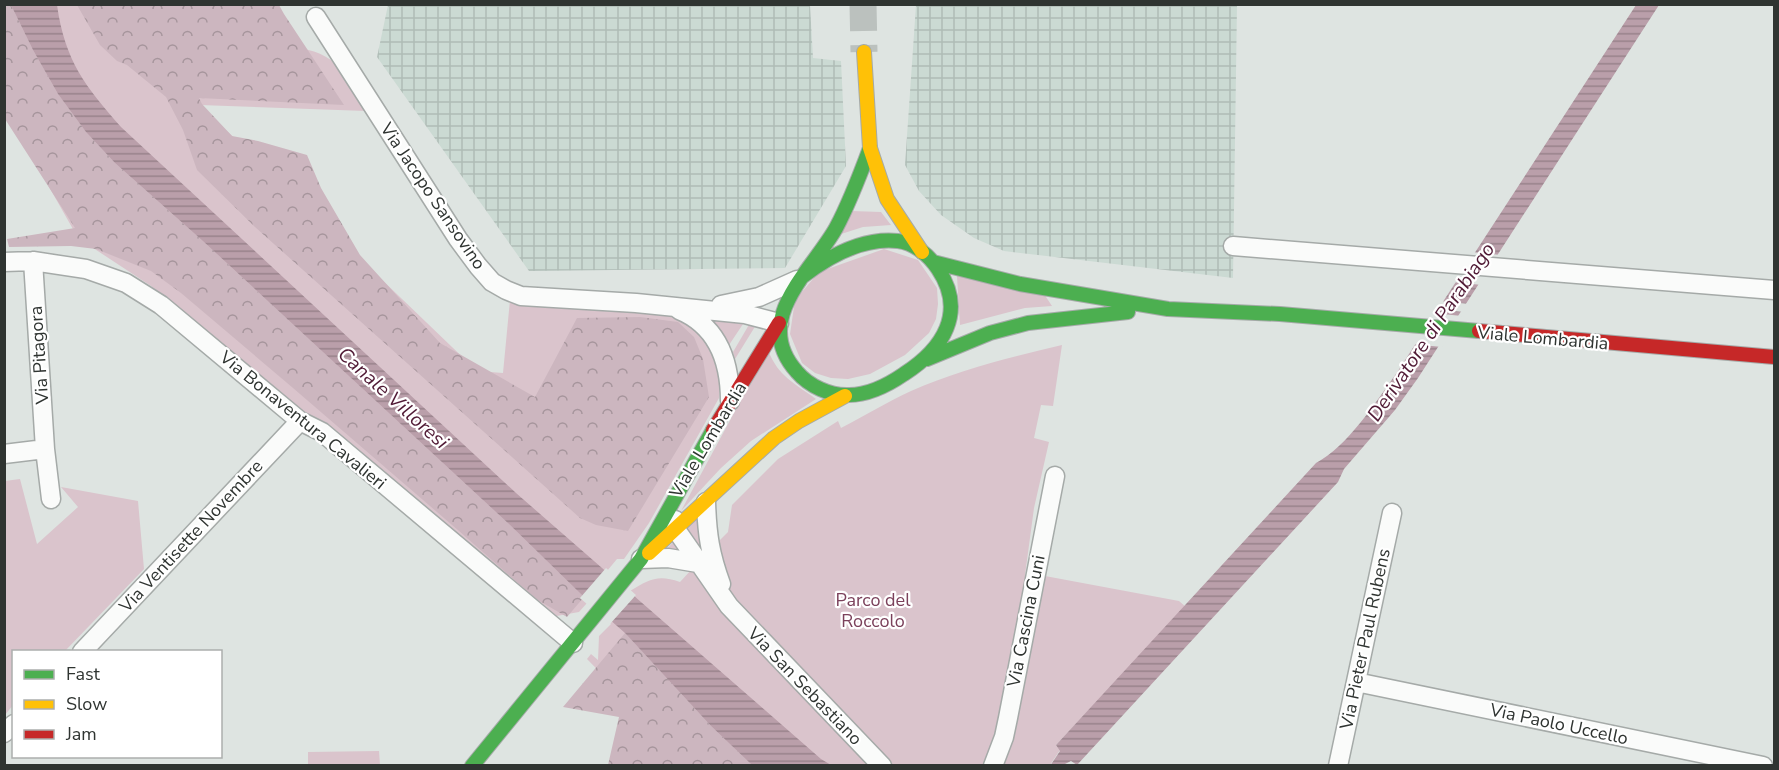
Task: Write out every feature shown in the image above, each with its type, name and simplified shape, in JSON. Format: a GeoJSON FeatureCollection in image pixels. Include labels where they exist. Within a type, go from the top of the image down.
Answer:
{"type":"FeatureCollection","features":[{"type":"Feature","properties":{"kind":"main road"},"geometry":{"type":"LineString","coordinates":[[864,52],[870,148],[887,199],[928,257]]}},
{"type":"Feature","properties":{"kind":"main road"},"geometry":{"type":"LineString","coordinates":[[802,277],[834,231],[870,148]]}},
{"type":"Feature","properties":{"kind":"main road","name":"Viale Lombardia"},"geometry":{"type":"LineString","coordinates":[[472,765],[641,559],[730,401],[779,322],[785,305],[802,277],[829,257],[847,249],[864,244],[897,241],[909,244],[928,257],[943,275],[948,287],[951,316],[948,329],[941,343],[925,360]]}},
{"type":"Feature","properties":{"kind":"main road","name":"Viale Lombardia"},"geometry":{"type":"LineString","coordinates":[[928,257],[1020,284],[1168,309],[1281,315],[1774,357]]}},
{"type":"Feature","properties":{"kind":"main road","name":"Viale Lombardia"},"geometry":{"type":"LineString","coordinates":[[641,559],[677,531],[735,472],[776,436],[844,396],[867,392],[888,384],[925,360],[990,333],[1028,323],[1168,309]]}},
{"type":"Feature","properties":{"kind":"main road"},"geometry":{"type":"LineString","coordinates":[[779,322],[781,344],[794,369],[814,386],[844,396]]}},
{"type":"Feature","properties":{"kind":"street","name":"Via Jacopo Sansovino"},"geometry":{"type":"LineString","coordinates":[[316,17],[458,239],[492,282],[521,296],[669,306]]}},
{"type":"Feature","properties":{"kind":"street"},"geometry":{"type":"LineString","coordinates":[[1233,246],[1774,290]]}},
{"type":"Feature","properties":{"kind":"street","name":"Via Bonaventura Cavalieri"},"geometry":{"type":"LineString","coordinates":[[4,262],[33,261],[86,269],[126,283],[161,305],[300,421],[322,432],[573,642]]}},
{"type":"Feature","properties":{"kind":"street","name":"Via Pitagora"},"geometry":{"type":"LineString","coordinates":[[33,261],[45,449],[51,499]]}},
{"type":"Feature","properties":{"kind":"street"},"geometry":{"type":"LineString","coordinates":[[669,306],[738,303],[777,290],[802,277]]}},
{"type":"Feature","properties":{"kind":"street"},"geometry":{"type":"LineString","coordinates":[[669,306],[745,314],[779,322]]}},
{"type":"Feature","properties":{"kind":"street"},"geometry":{"type":"LineString","coordinates":[[669,306],[696,320],[716,339],[727,367],[730,401]]}},
{"type":"Feature","properties":{"kind":"street","name":"Via Ventisette Novembre"},"geometry":{"type":"LineString","coordinates":[[83,650],[300,421]]}},
{"type":"Feature","properties":{"kind":"street"},"geometry":{"type":"LineString","coordinates":[[4,454],[45,449]]}},
{"type":"Feature","properties":{"kind":"street","name":"Via Cascina Cuni"},"geometry":{"type":"LineString","coordinates":[[993,765],[1006,727],[1054,476]]}},
{"type":"Feature","properties":{"kind":"street","name":"Via San Sebastiano"},"geometry":{"type":"LineString","coordinates":[[673,500],[677,531],[729,606],[882,765]]}},
{"type":"Feature","properties":{"kind":"street","name":"Via San Sebastiano"},"geometry":{"type":"LineString","coordinates":[[706,502],[707,536],[729,606]]}},
{"type":"Feature","properties":{"kind":"street","name":"Via Pieter Paul Rubens"},"geometry":{"type":"LineString","coordinates":[[1338,765],[1392,513]]}},
{"type":"Feature","properties":{"kind":"street"},"geometry":{"type":"LineString","coordinates":[[641,559],[668,558],[698,563]]}},
{"type":"Feature","properties":{"kind":"street","name":"Via Paolo Uccello"},"geometry":{"type":"LineString","coordinates":[[1356,682],[1763,765]]}},
{"type":"Feature","properties":{"kind":"shaded area"},"geometry":{"type":"Polygon","coordinates":[[[388,5],[810,5],[813,58],[841,61],[846,166],[785,268],[529,271],[377,57],[388,5]]]}},
{"type":"Feature","properties":{"kind":"shaded area"},"geometry":{"type":"Polygon","coordinates":[[[916,5],[1237,5],[1233,278],[1004,251],[974,238],[941,215],[919,191],[905,165],[916,5]]]}},
{"type":"Feature","properties":{"kind":"green space","name":"Parco del Roccolo"},"geometry":{"type":"Polygon","coordinates":[[[4,5],[269,5],[300,48],[325,56],[334,62],[347,78],[366,111],[200,105],[477,371],[503,373],[510,300],[652,313],[679,319],[696,329],[710,346],[714,356],[719,377],[719,398],[649,523],[624,559],[617,559],[607,571],[630,591],[659,578],[680,582],[692,569],[654,562],[698,517],[705,555],[728,532],[732,505],[778,459],[838,421],[841,428],[929,383],[985,365],[1062,345],[1053,406],[1041,405],[1034,438],[1049,442],[1034,508],[1025,575],[1045,576],[1179,601],[1186,607],[1056,745],[1060,750],[1050,765],[691,765],[587,659],[591,654],[598,660],[599,636],[611,624],[587,603],[579,612],[551,617],[382,481],[268,382],[151,286],[78,238],[5,109],[4,5]]]}},
{"type":"Feature","properties":{"kind":"green space"},"geometry":{"type":"Polygon","coordinates":[[[5,5],[11,5],[58,94],[86,132],[115,163],[204,242],[510,525],[584,597],[567,617],[536,599],[293,388],[181,293],[151,271],[96,249],[71,246],[9,247],[7,239],[75,228],[5,119],[5,5]]]}},
{"type":"Feature","properties":{"kind":"green space"},"geometry":{"type":"Polygon","coordinates":[[[77,5],[279,5],[344,105],[199,98],[202,104],[232,136],[307,155],[321,188],[360,255],[440,343],[535,397],[577,318],[640,317],[678,322],[694,337],[703,359],[709,397],[628,531],[596,525],[580,518],[255,227],[197,170],[183,130],[166,97],[127,65],[117,61],[100,45],[77,5]]]}},
{"type":"Feature","properties":{"kind":"green space"},"geometry":{"type":"Polygon","coordinates":[[[851,211],[881,212],[891,225],[863,227],[838,235],[851,211]]]}},
{"type":"Feature","properties":{"kind":"green space"},"geometry":{"type":"Polygon","coordinates":[[[884,249],[918,260],[937,288],[936,319],[929,333],[905,355],[870,374],[848,379],[831,378],[815,373],[802,363],[790,334],[795,300],[819,272],[884,249]]]}},
{"type":"Feature","properties":{"kind":"green space"},"geometry":{"type":"Polygon","coordinates":[[[957,276],[1044,294],[1052,306],[1025,308],[960,325],[957,276]]]}},
{"type":"Feature","properties":{"kind":"green space"},"geometry":{"type":"Polygon","coordinates":[[[709,318],[745,321],[727,348],[721,332],[709,318]]]}},
{"type":"Feature","properties":{"kind":"green space"},"geometry":{"type":"Polygon","coordinates":[[[750,323],[756,325],[735,359],[733,352],[750,323]]]}},
{"type":"Feature","properties":{"kind":"green space"},"geometry":{"type":"Polygon","coordinates":[[[768,350],[782,373],[816,399],[751,441],[721,468],[681,511],[768,350]]]}},
{"type":"Feature","properties":{"kind":"green space"},"geometry":{"type":"Polygon","coordinates":[[[20,479],[37,544],[78,507],[61,487],[138,501],[144,569],[66,650],[12,650],[12,706],[5,715],[5,481],[20,479]]]}},
{"type":"Feature","properties":{"kind":"green space"},"geometry":{"type":"Polygon","coordinates":[[[625,633],[711,726],[752,765],[608,765],[619,717],[563,707],[625,633]]]}},
{"type":"Feature","properties":{"kind":"green space"},"geometry":{"type":"Polygon","coordinates":[[[379,751],[380,765],[308,765],[308,752],[379,751]]]}},
{"type":"Feature","properties":{"kind":"water","name":"Canale Villoresi"},"geometry":{"type":"Polygon","coordinates":[[[11,5],[57,5],[65,42],[78,72],[121,127],[516,493],[821,759],[831,765],[752,765],[711,726],[625,633],[204,242],[115,163],[86,132],[58,94],[11,5]]]}},
{"type":"Feature","properties":{"kind":"water","name":"Derivatore di Parabiago"},"geometry":{"type":"Polygon","coordinates":[[[1636,5],[1659,5],[1395,410],[1344,469],[1338,482],[1077,765],[1071,761],[1063,765],[1050,766],[1060,751],[1056,745],[1316,463],[1339,446],[1370,410],[1396,374],[1636,5]]]}},
{"type":"Feature","properties":{"kind":"pier"},"geometry":{"type":"Polygon","coordinates":[[[1471,252],[1501,255],[1482,285],[1452,282],[1471,252]]]}},
{"type":"Feature","properties":{"kind":"pier"},"geometry":{"type":"Polygon","coordinates":[[[1439,301],[1470,304],[1464,312],[1434,309],[1439,301]]]}},
{"type":"Feature","properties":{"kind":"pier"},"geometry":{"type":"Polygon","coordinates":[[[1432,313],[1462,316],[1442,347],[1412,344],[1432,313]]]}},
{"type":"Feature","properties":{"kind":"pier"},"geometry":{"type":"Polygon","coordinates":[[[606,568],[636,595],[610,624],[580,598],[606,568]]]}},
{"type":"Feature","properties":{"kind":"tunnel"},"geometry":{"type":"LineString","coordinates":[[863,4],[864,52]]}},
{"type":"Feature","properties":{"kind":"traffic: fast"},"geometry":{"type":"LineString","coordinates":[[802,277],[823,262],[835,255],[859,245],[885,241],[910,244],[930,259],[946,285],[950,300],[947,328],[940,341],[918,364],[885,385],[856,395],[835,394],[814,386],[797,372],[784,353],[780,334],[782,315],[801,279],[826,244],[836,228],[870,148]]}},
{"type":"Feature","properties":{"kind":"traffic: fast"},"geometry":{"type":"LineString","coordinates":[[933,262],[1020,284],[1168,309],[1280,314],[1479,331]]}},
{"type":"Feature","properties":{"kind":"traffic: fast"},"geometry":{"type":"LineString","coordinates":[[927,359],[990,333],[1028,323],[1128,312]]}},
{"type":"Feature","properties":{"kind":"traffic: fast"},"geometry":{"type":"LineString","coordinates":[[472,766],[641,559],[713,430]]}},
{"type":"Feature","properties":{"kind":"traffic: slow"},"geometry":{"type":"LineString","coordinates":[[864,52],[870,148],[887,199],[922,252]]}},
{"type":"Feature","properties":{"kind":"traffic: slow"},"geometry":{"type":"LineString","coordinates":[[649,553],[774,438],[799,421],[845,396]]}},
{"type":"Feature","properties":{"kind":"traffic: jam"},"geometry":{"type":"LineString","coordinates":[[713,430],[779,323]]}},
{"type":"Feature","properties":{"kind":"traffic: jam"},"geometry":{"type":"LineString","coordinates":[[1479,331],[1774,357]]}}]}
